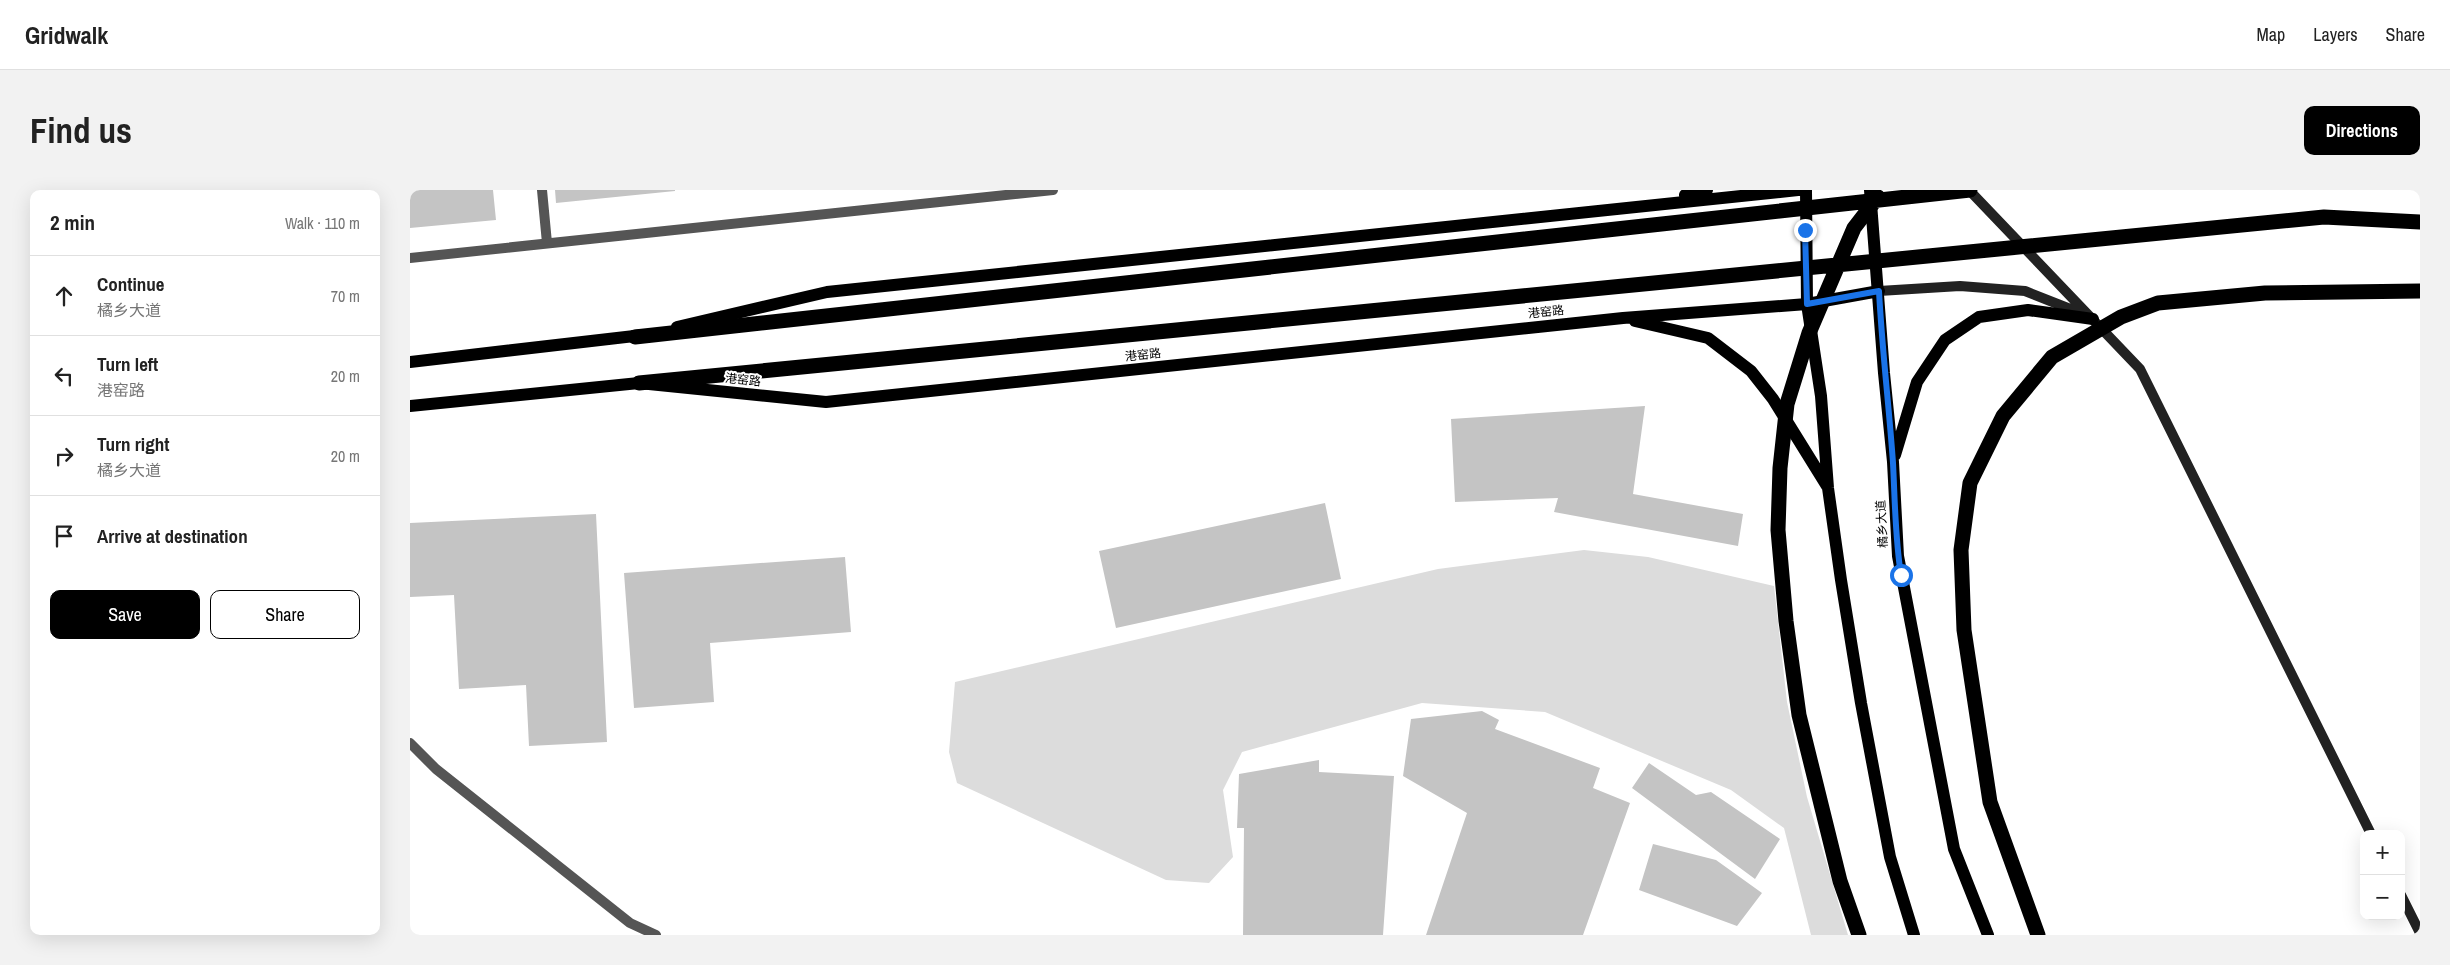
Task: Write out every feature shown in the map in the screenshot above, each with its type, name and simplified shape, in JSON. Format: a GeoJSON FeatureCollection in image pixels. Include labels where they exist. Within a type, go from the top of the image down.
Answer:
{"type":"FeatureCollection","features":[{"type":"Feature","properties":{"kind":"highway"},"geometry":{"type":"LineString","coordinates":[[1859,935],[1840,881],[1799,715],[1786,621],[1778,530],[1780,468],[1787,404],[1809,333],[1854,228],[1884,190]]}},
{"type":"Feature","properties":{"kind":"highway"},"geometry":{"type":"LineString","coordinates":[[635,337],[1970,190]]}},
{"type":"Feature","properties":{"kind":"highway"},"geometry":{"type":"LineString","coordinates":[[639,383],[2324,217],[2420,222]]}},
{"type":"Feature","properties":{"kind":"highway"},"geometry":{"type":"LineString","coordinates":[[2038,935],[1990,802],[1964,630],[1961,550],[1970,483],[2004,416],[2052,357],[2121,317],[2158,303],[2265,293],[2420,291]]}},
{"type":"Feature","properties":{"kind":"main road"},"geometry":{"type":"LineString","coordinates":[[1637,207],[1707,190]]}},
{"type":"Feature","properties":{"kind":"main road"},"geometry":{"type":"LineString","coordinates":[[410,362],[635,337],[827,292],[1798,190]]}},
{"type":"Feature","properties":{"kind":"main road"},"geometry":{"type":"LineString","coordinates":[[1806,190],[1807,304],[1821,396],[1828,488],[1859,694],[1890,857],[1914,935]]}},
{"type":"Feature","properties":{"kind":"main road","name":"橘乡大道"},"geometry":{"type":"LineString","coordinates":[[1870,190],[1884,374],[1893,462],[1898,556],[1928,725],[1954,849],[1988,935]]}},
{"type":"Feature","properties":{"kind":"main road","name":"港窑路"},"geometry":{"type":"LineString","coordinates":[[410,406],[639,383],[826,402],[1623,318],[1807,304],[1879,291]]}},
{"type":"Feature","properties":{"kind":"main road"},"geometry":{"type":"LineString","coordinates":[[1893,462],[1917,382],[1945,340],[1979,317],[2028,310],[2093,319]]}},
{"type":"Feature","properties":{"kind":"main road"},"geometry":{"type":"LineString","coordinates":[[1623,318],[1708,338],[1751,372],[1772,399],[1828,488]]}},
{"type":"Feature","properties":{"kind":"street"},"geometry":{"type":"LineString","coordinates":[[542,190],[547,244]]}},
{"type":"Feature","properties":{"kind":"street"},"geometry":{"type":"LineString","coordinates":[[410,258],[1053,190]]}},
{"type":"Feature","properties":{"kind":"street"},"geometry":{"type":"LineString","coordinates":[[1970,190],[2140,369],[2369,830]]}},
{"type":"Feature","properties":{"kind":"street"},"geometry":{"type":"LineString","coordinates":[[1879,291],[1960,286],[2025,291],[2093,319]]}},
{"type":"Feature","properties":{"kind":"street"},"geometry":{"type":"LineString","coordinates":[[410,743],[436,769],[630,923],[656,935]]}},
{"type":"Feature","properties":{"kind":"street"},"geometry":{"type":"LineString","coordinates":[[2405,903],[2420,933]]}},
{"type":"Feature","properties":{"kind":"shaded area"},"geometry":{"type":"Polygon","coordinates":[[[1584,550],[1648,557],[1774,586],[1787,702],[1807,797],[1848,935],[1811,935],[1784,828],[1731,790],[1545,712],[1422,703],[1242,752],[1223,790],[1233,857],[1209,883],[1166,880],[957,783],[949,752],[955,682],[1438,569],[1584,550]]]}},
{"type":"Feature","properties":{"kind":"building"},"geometry":{"type":"Polygon","coordinates":[[[410,190],[493,190],[496,220],[410,228],[410,190]]]}},
{"type":"Feature","properties":{"kind":"building"},"geometry":{"type":"Polygon","coordinates":[[[555,190],[675,190],[675,191],[556,203],[555,190]]]}},
{"type":"Feature","properties":{"kind":"building"},"geometry":{"type":"Polygon","coordinates":[[[1645,406],[1633,494],[1743,514],[1738,546],[1554,512],[1558,498],[1455,502],[1451,419],[1645,406]]]}},
{"type":"Feature","properties":{"kind":"building"},"geometry":{"type":"Polygon","coordinates":[[[1325,503],[1341,579],[1116,628],[1099,551],[1325,503]]]}},
{"type":"Feature","properties":{"kind":"building"},"geometry":{"type":"Polygon","coordinates":[[[596,514],[607,742],[529,746],[526,685],[459,689],[454,595],[410,597],[410,523],[596,514]]]}},
{"type":"Feature","properties":{"kind":"building"},"geometry":{"type":"Polygon","coordinates":[[[845,557],[851,632],[710,643],[714,702],[634,708],[624,573],[845,557]]]}},
{"type":"Feature","properties":{"kind":"building"},"geometry":{"type":"Polygon","coordinates":[[[1482,711],[1499,720],[1495,729],[1600,768],[1593,788],[1630,803],[1583,935],[1426,935],[1467,813],[1403,776],[1411,719],[1482,711]]]}},
{"type":"Feature","properties":{"kind":"building"},"geometry":{"type":"Polygon","coordinates":[[[1319,760],[1319,772],[1394,776],[1383,935],[1243,935],[1244,828],[1237,828],[1239,774],[1319,760]]]}},
{"type":"Feature","properties":{"kind":"building"},"geometry":{"type":"Polygon","coordinates":[[[1649,763],[1696,795],[1711,792],[1780,839],[1755,879],[1632,788],[1649,763]]]}},
{"type":"Feature","properties":{"kind":"building"},"geometry":{"type":"Polygon","coordinates":[[[1653,844],[1716,860],[1762,893],[1737,926],[1639,890],[1653,844]]]}},
{"type":"Feature","properties":{"kind":"route"},"geometry":{"type":"LineString","coordinates":[[1805,230],[1807,304],[1879,291],[1884,374],[1893,462],[1898,556],[1901,575]]}}]}
